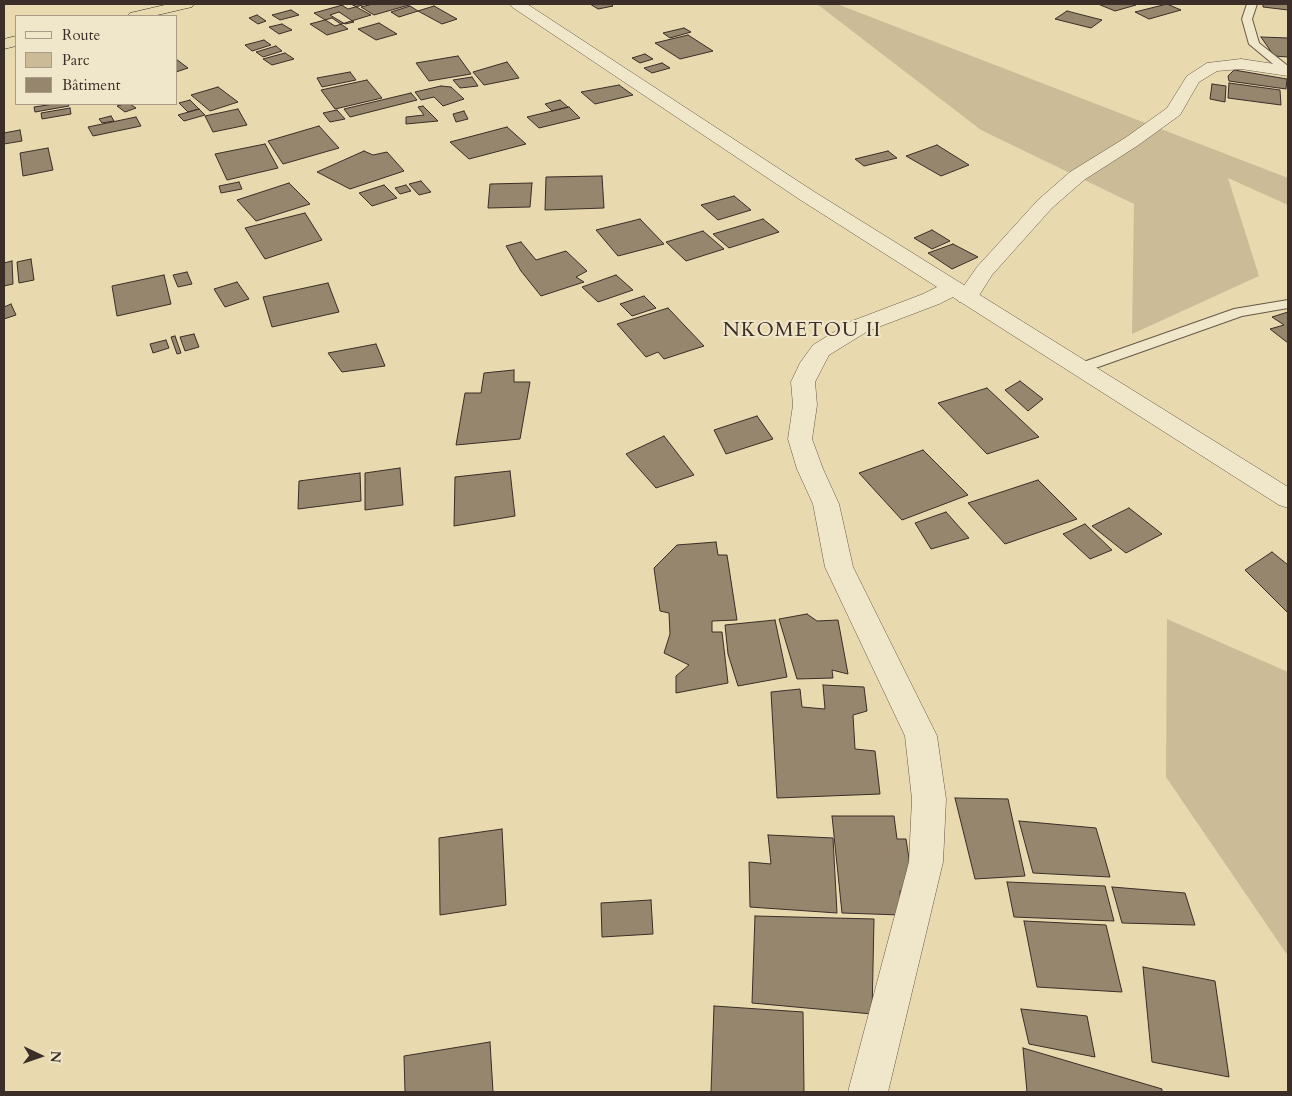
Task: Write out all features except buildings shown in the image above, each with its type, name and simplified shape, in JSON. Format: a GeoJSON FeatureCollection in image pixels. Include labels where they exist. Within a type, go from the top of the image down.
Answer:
{"type":"FeatureCollection","features":[{"type":"Feature","properties":{"kind":"highway"},"geometry":{"type":"LineString","coordinates":[[139,15],[187,4]]}},
{"type":"Feature","properties":{"kind":"street"},"geometry":{"type":"LineString","coordinates":[[517,4],[806,195],[1288,499]]}},
{"type":"Feature","properties":{"kind":"street"},"geometry":{"type":"LineString","coordinates":[[868,1092],[926,862],[929,800],[922,736],[839,567],[826,504],[810,469],[800,439],[805,405],[803,382],[821,350],[860,326],[931,299],[960,292],[984,271],[1045,204],[1077,176],[1131,142],[1174,111],[1193,79],[1213,66],[1241,64],[1288,71]]}},
{"type":"Feature","properties":{"kind":"lane"},"geometry":{"type":"LineString","coordinates":[[1252,4],[1247,19],[1254,44],[1288,71]]}},
{"type":"Feature","properties":{"kind":"lane"},"geometry":{"type":"LineString","coordinates":[[1080,368],[1239,312],[1288,304]]}},
{"type":"Feature","properties":{"kind":"green space"},"geometry":{"type":"Polygon","coordinates":[[[817,4],[837,4],[1288,178],[1288,205],[1228,178],[1259,276],[1132,334],[1134,204],[981,130],[817,4]]]}},
{"type":"Feature","properties":{"kind":"green space"},"geometry":{"type":"Polygon","coordinates":[[[1167,619],[1288,672],[1288,956],[1166,777],[1167,619]]]}},
{"type":"Feature","properties":{"kind":"district","name":"NKOMETOU II"},"geometry":{"type":"Point","coordinates":[802,331]}}]}
